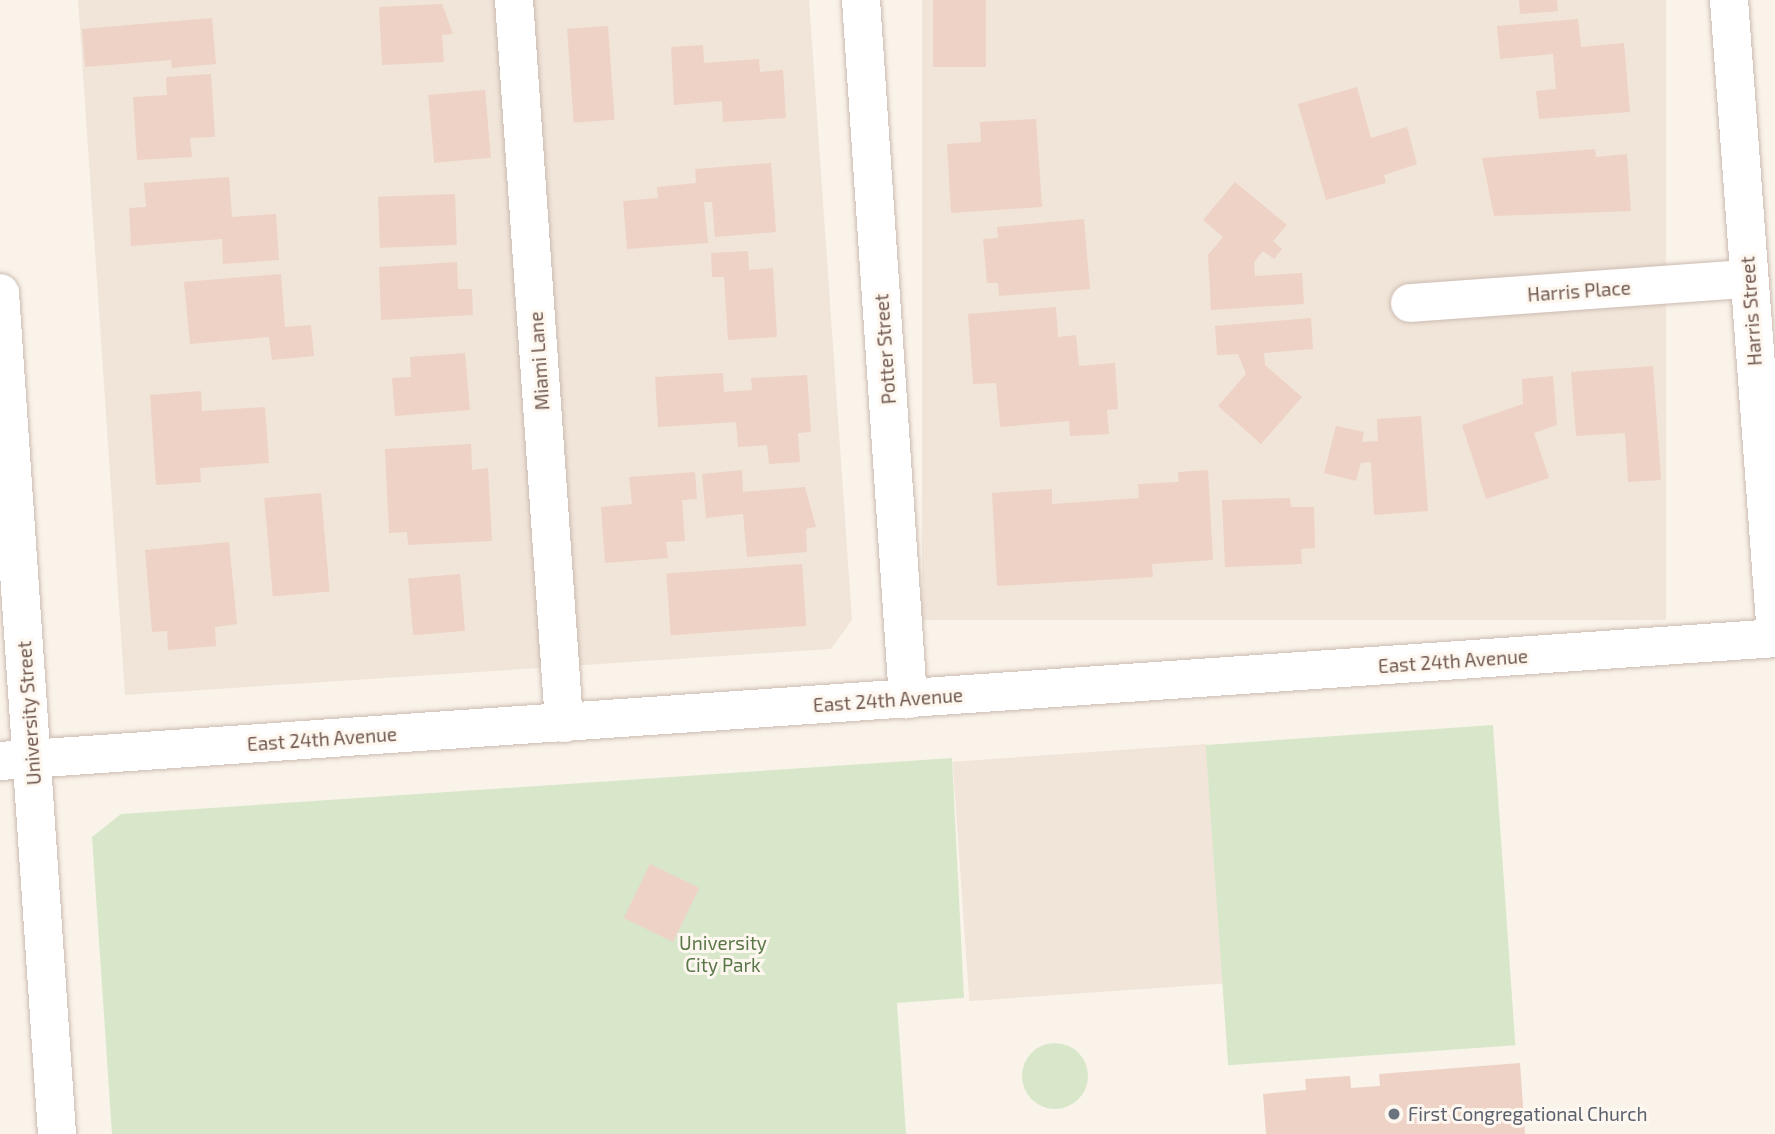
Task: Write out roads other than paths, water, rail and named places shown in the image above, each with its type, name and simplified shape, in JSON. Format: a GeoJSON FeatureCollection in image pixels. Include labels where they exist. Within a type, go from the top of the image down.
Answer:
{"type":"FeatureCollection","features":[{"type":"Feature","properties":{"kind":"street","name":"Miami Lane"},"geometry":{"type":"LineString","coordinates":[[514,0],[564,723]]}},
{"type":"Feature","properties":{"kind":"street","name":"Potter Street"},"geometry":{"type":"LineString","coordinates":[[861,0],[908,699]]}},
{"type":"Feature","properties":{"kind":"street","name":"Harris Street"},"geometry":{"type":"LineString","coordinates":[[1729,0],[1775,622]]}},
{"type":"Feature","properties":{"kind":"street","name":"Harris Place"},"geometry":{"type":"LineString","coordinates":[[1410,303],[1748,279]]}},
{"type":"Feature","properties":{"kind":"street","name":"University Street"},"geometry":{"type":"LineString","coordinates":[[0,293],[16,760],[57,1134]]}},
{"type":"Feature","properties":{"kind":"street","name":"East 24th Avenue"},"geometry":{"type":"LineString","coordinates":[[16,760],[1775,638]]}},
{"type":"Feature","properties":{"kind":"place","name":"First Congregational Church"},"geometry":{"type":"Point","coordinates":[1394,1114]}},
{"type":"Feature","properties":{"kind":"park label","name":"University City Park"},"geometry":{"type":"Point","coordinates":[723,954]}}]}
